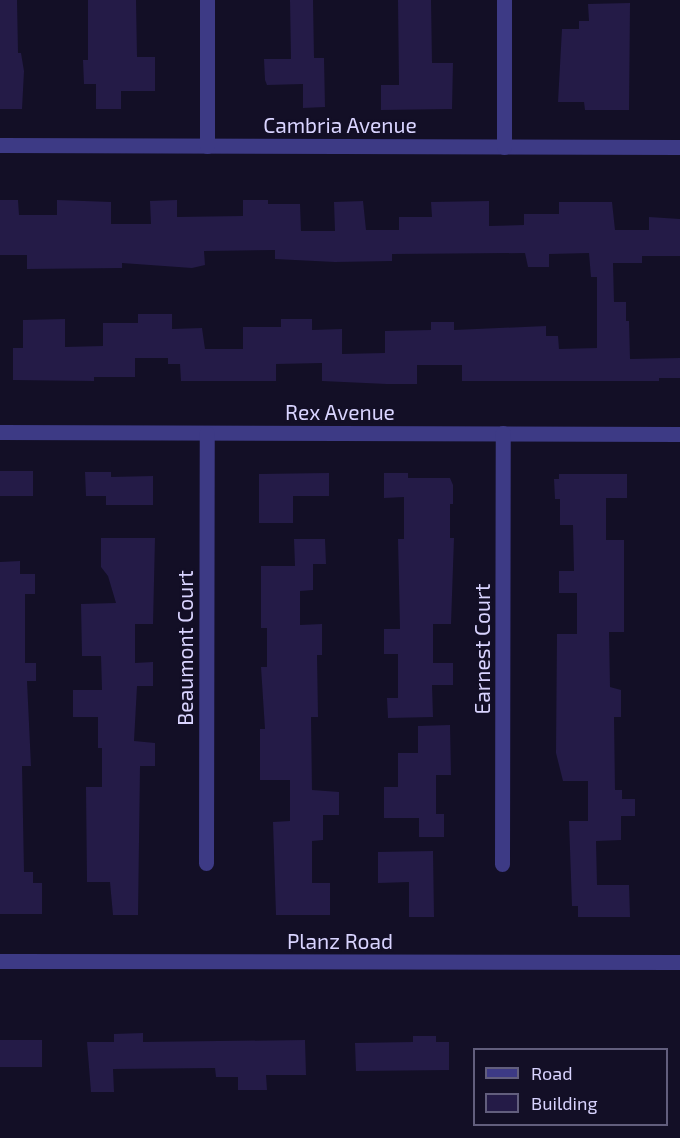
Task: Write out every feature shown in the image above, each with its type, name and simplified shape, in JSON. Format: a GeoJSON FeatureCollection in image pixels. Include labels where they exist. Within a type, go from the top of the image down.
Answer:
{"type":"FeatureCollection","features":[{"type":"Feature","properties":{"kind":"street"},"geometry":{"type":"LineString","coordinates":[[207,0],[207,146]]}},
{"type":"Feature","properties":{"kind":"street"},"geometry":{"type":"LineString","coordinates":[[504,0],[504,147]]}},
{"type":"Feature","properties":{"kind":"street","name":"Cambria Avenue"},"geometry":{"type":"LineString","coordinates":[[0,145],[680,147]]}},
{"type":"Feature","properties":{"kind":"street","name":"Rex Avenue"},"geometry":{"type":"LineString","coordinates":[[0,432],[680,434]]}},
{"type":"Feature","properties":{"kind":"street","name":"Beaumont Court"},"geometry":{"type":"LineString","coordinates":[[206,863],[207,433]]}},
{"type":"Feature","properties":{"kind":"street","name":"Earnest Court"},"geometry":{"type":"LineString","coordinates":[[502,864],[503,433]]}},
{"type":"Feature","properties":{"kind":"street","name":"Planz Road"},"geometry":{"type":"LineString","coordinates":[[0,961],[680,962]]}},
{"type":"Feature","properties":{"kind":"building"},"geometry":{"type":"Polygon","coordinates":[[[0,0],[17,0],[18,53],[21,53],[24,71],[22,109],[0,109],[0,0]]]}},
{"type":"Feature","properties":{"kind":"building"},"geometry":{"type":"Polygon","coordinates":[[[88,0],[136,0],[137,57],[155,57],[155,91],[121,91],[121,109],[96,109],[96,84],[84,84],[83,60],[88,60],[88,0]]]}},
{"type":"Feature","properties":{"kind":"building"},"geometry":{"type":"Polygon","coordinates":[[[290,0],[313,0],[314,58],[324,58],[325,107],[303,108],[303,84],[267,85],[265,80],[264,59],[291,59],[290,0]]]}},
{"type":"Feature","properties":{"kind":"building"},"geometry":{"type":"Polygon","coordinates":[[[398,0],[431,0],[432,63],[453,63],[452,109],[381,110],[381,85],[399,85],[398,0]]]}},
{"type":"Feature","properties":{"kind":"building"},"geometry":{"type":"Polygon","coordinates":[[[630,3],[629,110],[585,110],[584,102],[558,102],[562,29],[579,29],[579,21],[589,21],[588,4],[630,3]]]}},
{"type":"Feature","properties":{"kind":"building"},"geometry":{"type":"Polygon","coordinates":[[[0,200],[18,200],[19,215],[57,215],[57,200],[111,202],[111,224],[151,224],[150,201],[177,200],[177,217],[243,216],[243,200],[268,200],[268,204],[300,204],[301,231],[335,231],[334,202],[363,201],[366,230],[399,230],[399,217],[432,217],[431,202],[489,201],[489,226],[524,225],[524,214],[559,214],[559,202],[612,202],[615,230],[649,230],[649,217],[680,219],[680,256],[642,256],[642,263],[613,263],[614,302],[626,302],[630,359],[680,358],[680,378],[659,378],[659,381],[462,381],[462,365],[417,365],[417,384],[387,384],[322,381],[322,363],[276,364],[276,381],[181,381],[180,364],[168,364],[168,358],[135,358],[135,377],[94,377],[94,381],[13,380],[13,348],[23,348],[23,320],[65,319],[65,347],[103,346],[103,323],[138,323],[138,314],[172,314],[172,329],[202,328],[205,349],[243,349],[243,327],[281,327],[281,319],[312,319],[312,330],[342,329],[342,354],[385,353],[385,331],[431,330],[431,322],[454,322],[454,330],[546,326],[546,336],[558,336],[559,349],[597,348],[597,277],[591,277],[589,253],[549,254],[549,267],[528,267],[525,253],[392,254],[392,261],[335,262],[275,259],[275,250],[204,251],[205,265],[192,268],[122,263],[122,268],[27,269],[27,255],[0,255],[0,200]]]}},
{"type":"Feature","properties":{"kind":"building"},"geometry":{"type":"Polygon","coordinates":[[[0,471],[33,471],[33,496],[0,496],[0,471]]]}},
{"type":"Feature","properties":{"kind":"building"},"geometry":{"type":"Polygon","coordinates":[[[85,472],[111,472],[111,477],[153,476],[153,505],[106,505],[106,496],[86,496],[85,472]]]}},
{"type":"Feature","properties":{"kind":"building"},"geometry":{"type":"Polygon","coordinates":[[[329,473],[329,496],[293,496],[293,523],[259,523],[259,474],[329,473]]]}},
{"type":"Feature","properties":{"kind":"building"},"geometry":{"type":"Polygon","coordinates":[[[384,473],[408,473],[408,478],[450,478],[453,485],[453,504],[450,504],[450,538],[454,538],[451,624],[433,624],[433,663],[453,663],[453,685],[432,685],[433,717],[388,718],[387,698],[398,698],[398,654],[384,654],[384,629],[400,629],[398,539],[404,539],[404,497],[384,498],[384,473]]]}},
{"type":"Feature","properties":{"kind":"building"},"geometry":{"type":"Polygon","coordinates":[[[559,474],[627,474],[627,498],[606,498],[606,540],[624,540],[624,632],[609,632],[610,687],[621,690],[621,717],[614,717],[615,790],[622,790],[622,799],[635,799],[635,816],[621,816],[621,840],[596,841],[597,885],[629,885],[630,917],[578,917],[578,906],[572,906],[569,821],[588,821],[588,781],[563,781],[556,753],[557,634],[577,634],[577,593],[559,593],[559,571],[574,571],[573,525],[560,525],[560,499],[555,499],[554,479],[559,479],[559,474]]]}},
{"type":"Feature","properties":{"kind":"building"},"geometry":{"type":"Polygon","coordinates":[[[101,538],[155,538],[153,624],[135,624],[135,663],[153,662],[153,686],[137,686],[134,741],[155,743],[155,766],[140,766],[138,915],[113,915],[110,882],[87,882],[86,787],[102,787],[102,748],[98,748],[98,717],[73,717],[73,690],[102,690],[101,656],[82,656],[81,604],[116,603],[108,576],[101,567],[101,538]]]}},
{"type":"Feature","properties":{"kind":"building"},"geometry":{"type":"Polygon","coordinates":[[[294,539],[325,539],[326,564],[313,564],[313,590],[300,591],[300,625],[322,624],[322,655],[317,655],[318,717],[311,717],[312,790],[339,792],[339,815],[323,815],[323,840],[312,841],[312,883],[330,883],[330,915],[276,915],[273,822],[290,821],[290,780],[260,780],[260,729],[265,729],[261,667],[267,667],[267,628],[261,628],[261,566],[295,566],[294,539]]]}},
{"type":"Feature","properties":{"kind":"building"},"geometry":{"type":"Polygon","coordinates":[[[20,561],[20,574],[35,574],[35,594],[25,594],[25,663],[36,663],[36,681],[27,681],[31,766],[22,766],[24,872],[33,872],[33,883],[42,883],[42,914],[0,914],[0,562],[20,561]]]}},
{"type":"Feature","properties":{"kind":"building"},"geometry":{"type":"Polygon","coordinates":[[[450,725],[451,775],[436,775],[436,814],[444,814],[444,837],[419,837],[419,818],[384,818],[384,787],[398,787],[398,753],[418,753],[418,726],[450,725]]]}},
{"type":"Feature","properties":{"kind":"building"},"geometry":{"type":"Polygon","coordinates":[[[433,851],[434,917],[409,917],[409,882],[378,883],[378,852],[433,851]]]}},
{"type":"Feature","properties":{"kind":"building"},"geometry":{"type":"Polygon","coordinates":[[[143,1033],[143,1042],[305,1040],[306,1075],[266,1075],[267,1090],[238,1090],[238,1077],[216,1077],[215,1068],[113,1069],[114,1092],[91,1092],[87,1042],[114,1042],[114,1034],[143,1033]]]}},
{"type":"Feature","properties":{"kind":"building"},"geometry":{"type":"Polygon","coordinates":[[[413,1036],[436,1036],[436,1042],[449,1042],[449,1070],[356,1071],[355,1043],[413,1042],[413,1036]]]}},
{"type":"Feature","properties":{"kind":"building"},"geometry":{"type":"Polygon","coordinates":[[[0,1040],[42,1040],[42,1067],[0,1067],[0,1040]]]}}]}
